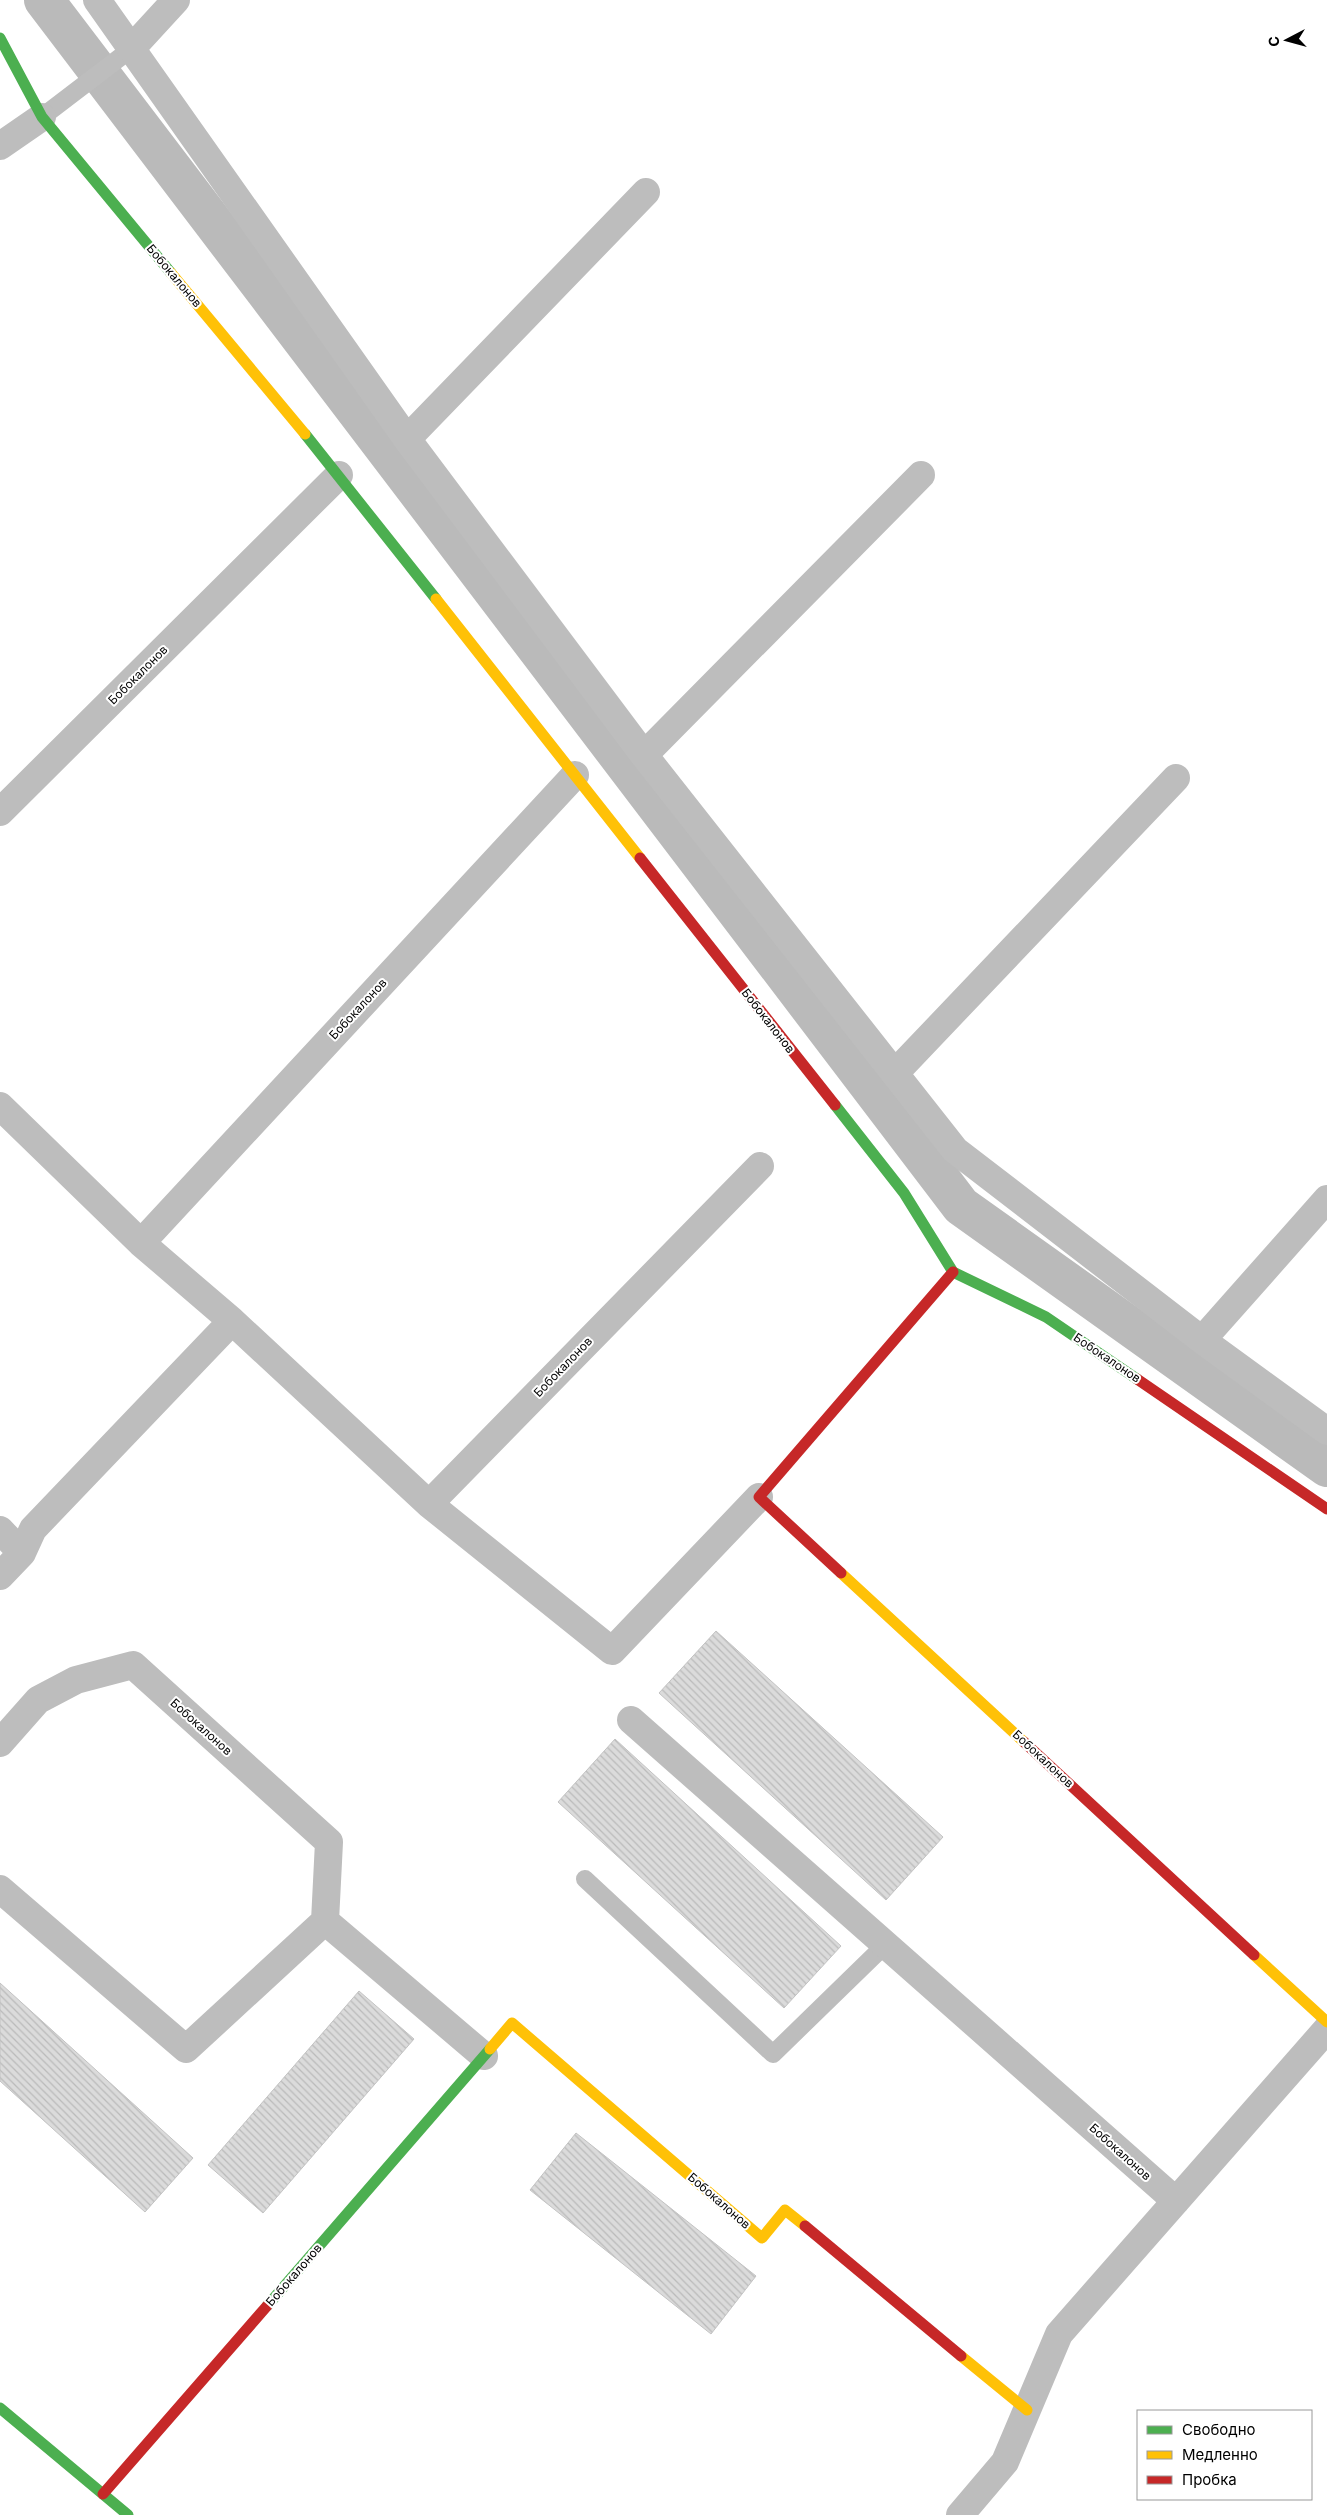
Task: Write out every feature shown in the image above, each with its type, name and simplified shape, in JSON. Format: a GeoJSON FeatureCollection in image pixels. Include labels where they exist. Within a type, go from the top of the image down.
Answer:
{"type":"FeatureCollection","features":[{"type":"Feature","properties":{"kind":"street"},"geometry":{"type":"LineString","coordinates":[[96,0],[407,439],[644,755],[955,1150],[1202,1340],[1327,1431]]}},
{"type":"Feature","properties":{"kind":"street"},"geometry":{"type":"LineString","coordinates":[[131,49],[176,0]]}},
{"type":"Feature","properties":{"kind":"street","name":"Бобокалонов"},"geometry":{"type":"LineString","coordinates":[[0,38],[42,116],[339,475],[576,775],[904,1194],[953,1272],[1046,1316],[1327,1509]]}},
{"type":"Feature","properties":{"kind":"street"},"geometry":{"type":"LineString","coordinates":[[0,146],[42,116]]}},
{"type":"Feature","properties":{"kind":"street"},"geometry":{"type":"LineString","coordinates":[[407,439],[646,192]]}},
{"type":"Feature","properties":{"kind":"street","name":"Бобокалонов"},"geometry":{"type":"LineString","coordinates":[[0,812],[339,475]]}},
{"type":"Feature","properties":{"kind":"street"},"geometry":{"type":"LineString","coordinates":[[644,755],[921,475]]}},
{"type":"Feature","properties":{"kind":"street","name":"Бобокалонов"},"geometry":{"type":"LineString","coordinates":[[141,1243],[576,775]]}},
{"type":"Feature","properties":{"kind":"street"},"geometry":{"type":"LineString","coordinates":[[894,1073],[1176,778]]}},
{"type":"Feature","properties":{"kind":"street"},"geometry":{"type":"LineString","coordinates":[[0,1106],[141,1243],[232,1321],[428,1504],[612,1651],[759,1496],[953,1272]]}},
{"type":"Feature","properties":{"kind":"street","name":"Бобокалонов"},"geometry":{"type":"LineString","coordinates":[[428,1504],[760,1166]]}},
{"type":"Feature","properties":{"kind":"street"},"geometry":{"type":"LineString","coordinates":[[1202,1340],[1327,1199]]}},
{"type":"Feature","properties":{"kind":"street"},"geometry":{"type":"LineString","coordinates":[[0,1576],[22,1553],[33,1529],[232,1321]]}},
{"type":"Feature","properties":{"kind":"street","name":"Бобокалонов"},"geometry":{"type":"LineString","coordinates":[[759,1496],[1327,2022]]}},
{"type":"Feature","properties":{"kind":"street"},"geometry":{"type":"LineString","coordinates":[[0,1530],[22,1553]]}},
{"type":"Feature","properties":{"kind":"street","name":"Бобокалонов"},"geometry":{"type":"LineString","coordinates":[[0,1743],[38,1700],[76,1680],[132,1665],[329,1842],[325,1921]]}},
{"type":"Feature","properties":{"kind":"street","name":"Бобокалонов"},"geometry":{"type":"LineString","coordinates":[[631,1720],[1176,2201]]}},
{"type":"Feature","properties":{"kind":"street"},"geometry":{"type":"LineString","coordinates":[[0,1889],[186,2048],[325,1921],[484,2056]]}},
{"type":"Feature","properties":{"kind":"street","name":"Бобокалонов"},"geometry":{"type":"LineString","coordinates":[[103,2494],[512,2023],[762,2238],[785,2210],[1027,2410]]}},
{"type":"Feature","properties":{"kind":"street"},"geometry":{"type":"LineString","coordinates":[[960,2515],[1005,2462],[1059,2334],[1327,2029]]}},
{"type":"Feature","properties":{"kind":"street"},"geometry":{"type":"LineString","coordinates":[[0,2408],[128,2515]]}},
{"type":"Feature","properties":{"kind":"lane"},"geometry":{"type":"LineString","coordinates":[[42,116],[131,49]]}},
{"type":"Feature","properties":{"kind":"lane"},"geometry":{"type":"LineString","coordinates":[[585,1880],[773,2054],[886,1944]]}},
{"type":"Feature","properties":{"kind":"building"},"geometry":{"type":"Polygon","coordinates":[[[716,1631],[943,1837],[886,1900],[659,1693],[716,1631]]]}},
{"type":"Feature","properties":{"kind":"building"},"geometry":{"type":"Polygon","coordinates":[[[615,1739],[841,1946],[784,2008],[558,1802],[615,1739]]]}},
{"type":"Feature","properties":{"kind":"building"},"geometry":{"type":"Polygon","coordinates":[[[0,1983],[193,2158],[145,2212],[0,2081],[0,1983]]]}},
{"type":"Feature","properties":{"kind":"building"},"geometry":{"type":"Polygon","coordinates":[[[359,1991],[414,2039],[263,2213],[208,2165],[359,1991]]]}},
{"type":"Feature","properties":{"kind":"building"},"geometry":{"type":"Polygon","coordinates":[[[576,2133],[756,2276],[711,2334],[530,2190],[576,2133]]]}},
{"type":"Feature","properties":{"kind":"waterway"},"geometry":{"type":"LineString","coordinates":[[44,0],[961,1206],[1327,1467]]}},
{"type":"Feature","properties":{"kind":"traffic: fast"},"geometry":{"type":"LineString","coordinates":[[0,38],[42,117],[171,273]]}},
{"type":"Feature","properties":{"kind":"traffic: fast"},"geometry":{"type":"LineString","coordinates":[[305,434],[436,599]]}},
{"type":"Feature","properties":{"kind":"traffic: fast"},"geometry":{"type":"LineString","coordinates":[[835,1105],[904,1193],[953,1272],[1046,1317],[1137,1379]]}},
{"type":"Feature","properties":{"kind":"traffic: fast"},"geometry":{"type":"LineString","coordinates":[[267,2306],[490,2049]]}},
{"type":"Feature","properties":{"kind":"traffic: fast"},"geometry":{"type":"LineString","coordinates":[[0,2408],[128,2515]]}},
{"type":"Feature","properties":{"kind":"traffic: slow"},"geometry":{"type":"LineString","coordinates":[[171,273],[305,434]]}},
{"type":"Feature","properties":{"kind":"traffic: slow"},"geometry":{"type":"LineString","coordinates":[[436,599],[640,858]]}},
{"type":"Feature","properties":{"kind":"traffic: slow"},"geometry":{"type":"LineString","coordinates":[[841,1573],[1024,1742]]}},
{"type":"Feature","properties":{"kind":"traffic: slow"},"geometry":{"type":"LineString","coordinates":[[1254,1955],[1327,2022]]}},
{"type":"Feature","properties":{"kind":"traffic: slow"},"geometry":{"type":"LineString","coordinates":[[490,2049],[512,2023],[762,2238],[785,2210],[805,2226]]}},
{"type":"Feature","properties":{"kind":"traffic: slow"},"geometry":{"type":"LineString","coordinates":[[961,2356],[1027,2410]]}},
{"type":"Feature","properties":{"kind":"traffic: jam"},"geometry":{"type":"LineString","coordinates":[[640,858],[835,1105]]}},
{"type":"Feature","properties":{"kind":"traffic: jam"},"geometry":{"type":"LineString","coordinates":[[841,1573],[759,1497],[953,1272]]}},
{"type":"Feature","properties":{"kind":"traffic: jam"},"geometry":{"type":"LineString","coordinates":[[1137,1379],[1327,1509]]}},
{"type":"Feature","properties":{"kind":"traffic: jam"},"geometry":{"type":"LineString","coordinates":[[1024,1742],[1254,1955]]}},
{"type":"Feature","properties":{"kind":"traffic: jam"},"geometry":{"type":"LineString","coordinates":[[805,2226],[961,2356]]}},
{"type":"Feature","properties":{"kind":"traffic: jam"},"geometry":{"type":"LineString","coordinates":[[103,2494],[267,2306]]}}]}
